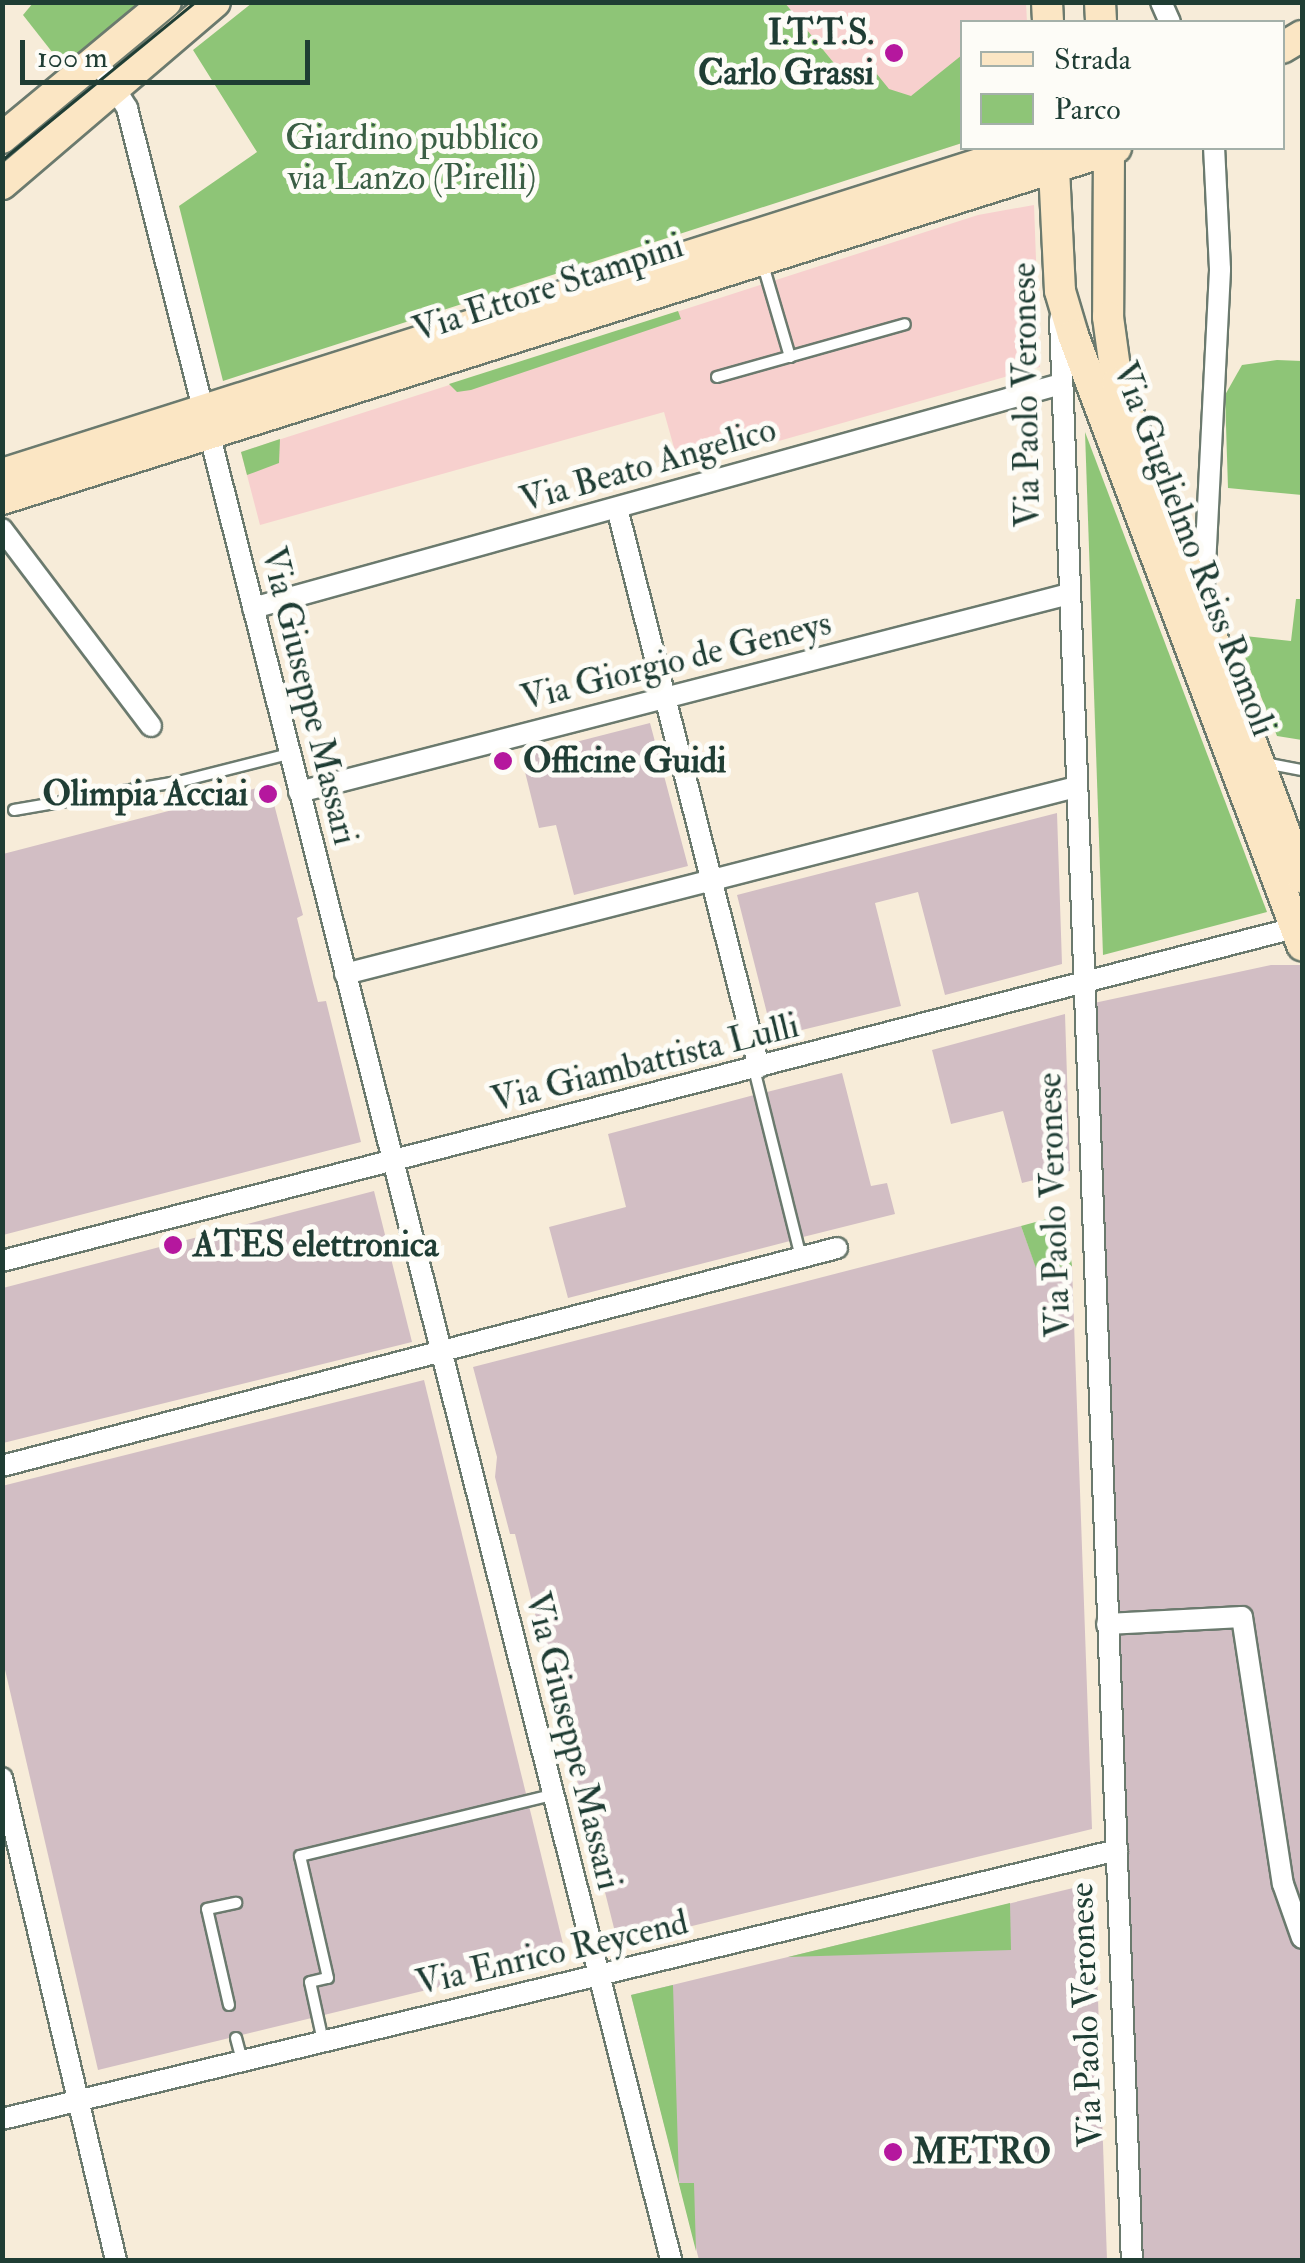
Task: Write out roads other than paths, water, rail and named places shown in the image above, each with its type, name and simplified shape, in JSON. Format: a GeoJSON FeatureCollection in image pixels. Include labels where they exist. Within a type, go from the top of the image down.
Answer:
{"type":"FeatureCollection","features":[{"type":"Feature","properties":{"kind":"main road"},"geometry":{"type":"LineString","coordinates":[[2,138],[166,2]]}},
{"type":"Feature","properties":{"kind":"main road"},"geometry":{"type":"LineString","coordinates":[[2,184],[119,88],[215,2]]}},
{"type":"Feature","properties":{"kind":"main road","name":"Via Ettore Stampini"},"geometry":{"type":"LineString","coordinates":[[2,499],[207,423],[1023,150]]}},
{"type":"Feature","properties":{"kind":"main road","name":"Via Ettore Stampini"},"geometry":{"type":"LineString","coordinates":[[2,474],[207,423],[761,259],[1054,157],[1098,150]]}},
{"type":"Feature","properties":{"kind":"main road","name":"Via Guglielmo Reiss Romoli"},"geometry":{"type":"LineString","coordinates":[[1111,150],[1108,317],[1123,402],[1302,878]]}},
{"type":"Feature","properties":{"kind":"main road","name":"Via Paolo Veronese"},"geometry":{"type":"LineString","coordinates":[[1054,157],[1060,290]]}},
{"type":"Feature","properties":{"kind":"main road","name":"Via Guglielmo Reiss Romoli"},"geometry":{"type":"LineString","coordinates":[[1060,290],[1300,934]]}},
{"type":"Feature","properties":{"kind":"street","name":"Via Giuseppe Massari"},"geometry":{"type":"LineString","coordinates":[[97,60],[119,88],[207,423],[671,2260]]}},
{"type":"Feature","properties":{"kind":"street"},"geometry":{"type":"LineString","coordinates":[[1203,613],[1220,269],[1214,150]]}},
{"type":"Feature","properties":{"kind":"street","name":"Via Paolo Veronese"},"geometry":{"type":"LineString","coordinates":[[1060,290],[1068,594],[1132,2260]]}},
{"type":"Feature","properties":{"kind":"street","name":"Via Beato Angelico"},"geometry":{"type":"LineString","coordinates":[[253,608],[1061,384]]}},
{"type":"Feature","properties":{"kind":"street"},"geometry":{"type":"LineString","coordinates":[[617,508],[757,1068]]}},
{"type":"Feature","properties":{"kind":"street"},"geometry":{"type":"LineString","coordinates":[[2,529],[151,726]]}},
{"type":"Feature","properties":{"kind":"street","name":"Via Giorgio de Geneys"},"geometry":{"type":"LineString","coordinates":[[299,792],[1068,594]]}},
{"type":"Feature","properties":{"kind":"street"},"geometry":{"type":"LineString","coordinates":[[345,974],[1076,787]]}},
{"type":"Feature","properties":{"kind":"street","name":"Via Giambattista Lulli"},"geometry":{"type":"LineString","coordinates":[[2,1261],[1085,985],[1300,934]]}},
{"type":"Feature","properties":{"kind":"street"},"geometry":{"type":"LineString","coordinates":[[2,1466],[837,1248]]}},
{"type":"Feature","properties":{"kind":"street"},"geometry":{"type":"LineString","coordinates":[[1108,1624],[1242,1617],[1277,1850],[1302,1938]]}},
{"type":"Feature","properties":{"kind":"street"},"geometry":{"type":"LineString","coordinates":[[2,1778],[116,2260]]}},
{"type":"Feature","properties":{"kind":"street","name":"Via Enrico Reycend"},"geometry":{"type":"LineString","coordinates":[[2,2118],[1117,1850]]}},
{"type":"Feature","properties":{"kind":"lane"},"geometry":{"type":"LineString","coordinates":[[761,259],[790,357]]}},
{"type":"Feature","properties":{"kind":"lane"},"geometry":{"type":"LineString","coordinates":[[718,377],[906,324]]}},
{"type":"Feature","properties":{"kind":"lane"},"geometry":{"type":"LineString","coordinates":[[14,810],[182,782],[289,754]]}},
{"type":"Feature","properties":{"kind":"lane"},"geometry":{"type":"LineString","coordinates":[[1259,762],[1302,770]]}},
{"type":"Feature","properties":{"kind":"lane"},"geometry":{"type":"LineString","coordinates":[[757,1068],[801,1257]]}},
{"type":"Feature","properties":{"kind":"lane"},"geometry":{"type":"LineString","coordinates":[[324,2040],[310,1982],[328,1978],[300,1856],[553,1795]]}},
{"type":"Feature","properties":{"kind":"lane"},"geometry":{"type":"LineString","coordinates":[[229,2005],[207,1909],[236,1902]]}},
{"type":"Feature","properties":{"kind":"lane"},"geometry":{"type":"LineString","coordinates":[[236,2038],[242,2060]]}},
{"type":"Feature","properties":{"kind":"tram line"},"geometry":{"type":"LineString","coordinates":[[2,160],[195,2]]}},
{"type":"Feature","properties":{"kind":"place","name":"I.T.T.S. Carlo Grassi"},"geometry":{"type":"Point","coordinates":[894,53]}},
{"type":"Feature","properties":{"kind":"place","name":"Officine Guidi"},"geometry":{"type":"Point","coordinates":[503,761]}},
{"type":"Feature","properties":{"kind":"place","name":"Olimpia Acciai"},"geometry":{"type":"Point","coordinates":[268,794]}},
{"type":"Feature","properties":{"kind":"place","name":"ATES elettronica"},"geometry":{"type":"Point","coordinates":[173,1245]}},
{"type":"Feature","properties":{"kind":"place","name":"METRO"},"geometry":{"type":"Point","coordinates":[893,2152]}},
{"type":"Feature","properties":{"kind":"park label","name":"Giardino pubblico via Lanzo (Pirelli)"},"geometry":{"type":"Point","coordinates":[412,158]}}]}
